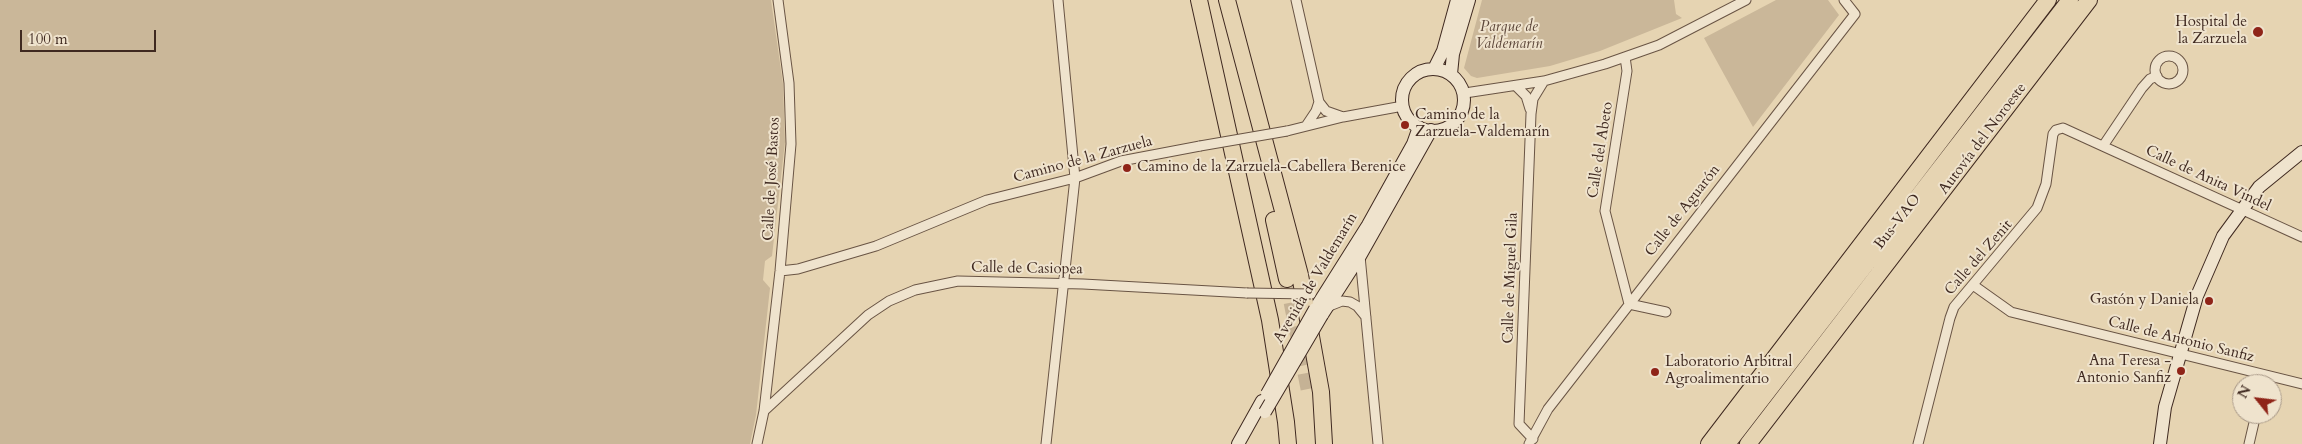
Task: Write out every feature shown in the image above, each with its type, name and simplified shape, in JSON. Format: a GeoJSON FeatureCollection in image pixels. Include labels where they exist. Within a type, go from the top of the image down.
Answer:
{"type":"FeatureCollection","features":[{"type":"Feature","properties":{"kind":"highway"},"geometry":{"type":"LineString","coordinates":[[1199,0],[1270,320],[1288,444]]}},
{"type":"Feature","properties":{"kind":"highway"},"geometry":{"type":"LineString","coordinates":[[1226,0],[1287,279]]}},
{"type":"Feature","properties":{"kind":"highway"},"geometry":{"type":"LineString","coordinates":[[1226,0],[1300,275],[1321,392],[1324,444]]}},
{"type":"Feature","properties":{"kind":"highway"},"geometry":{"type":"LineString","coordinates":[[1709,444],[2048,0]]}},
{"type":"Feature","properties":{"kind":"highway","name":"Bus-VAO"},"geometry":{"type":"LineString","coordinates":[[1727,444],[2070,0]]}},
{"type":"Feature","properties":{"kind":"highway","name":"Autovía del Noroeste"},"geometry":{"type":"LineString","coordinates":[[1748,444],[2089,0]]}},
{"type":"Feature","properties":{"kind":"highway"},"geometry":{"type":"LineString","coordinates":[[2008,106],[2097,0]]}},
{"type":"Feature","properties":{"kind":"highway"},"geometry":{"type":"LineString","coordinates":[[1696,444],[1944,124],[1981,89]]}},
{"type":"Feature","properties":{"kind":"highway"},"geometry":{"type":"LineString","coordinates":[[1270,320],[1278,444]]}},
{"type":"Feature","properties":{"kind":"highway"},"geometry":{"type":"LineString","coordinates":[[1310,396],[1312,444]]}},
{"type":"Feature","properties":{"kind":"highway"},"geometry":{"type":"LineString","coordinates":[[1756,444],[1777,416],[1782,401]]}},
{"type":"Feature","properties":{"kind":"street","name":"Calle de José Bastos"},"geometry":{"type":"LineString","coordinates":[[757,444],[764,411],[780,271],[790,144],[789,83],[778,0]]}},
{"type":"Feature","properties":{"kind":"street"},"geometry":{"type":"LineString","coordinates":[[1046,444],[1075,178],[1058,0]]}},
{"type":"Feature","properties":{"kind":"street"},"geometry":{"type":"LineString","coordinates":[[1296,0],[1318,102],[1316,111],[1306,126]]}},
{"type":"Feature","properties":{"kind":"street"},"geometry":{"type":"LineString","coordinates":[[1434,69],[1443,51],[1457,0]]}},
{"type":"Feature","properties":{"kind":"street"},"geometry":{"type":"LineString","coordinates":[[1451,74],[1453,54],[1468,0]]}},
{"type":"Feature","properties":{"kind":"street"},"geometry":{"type":"LineString","coordinates":[[1465,93],[1544,81],[1625,57],[1667,41],[1746,0]]}},
{"type":"Feature","properties":{"kind":"street","name":"Calle de Aguarón"},"geometry":{"type":"LineString","coordinates":[[1531,442],[1548,409],[1855,14],[1844,0]]}},
{"type":"Feature","properties":{"kind":"street","name":"Calle del Abeto"},"geometry":{"type":"LineString","coordinates":[[1625,57],[1627,71],[1605,211],[1629,304]]}},
{"type":"Feature","properties":{"kind":"street"},"geometry":{"type":"LineString","coordinates":[[1434,69],[1451,74],[1460,82],[1465,93],[1464,109],[1455,122],[1441,130],[1425,128],[1410,120],[1402,106],[1402,95],[1410,80],[1424,71],[1434,69]]}},
{"type":"Feature","properties":{"kind":"street"},"geometry":{"type":"LineString","coordinates":[[2103,146],[2142,88],[2150,79],[2157,76]]}},
{"type":"Feature","properties":{"kind":"street","name":"Calle de Miguel Gila"},"geometry":{"type":"LineString","coordinates":[[1531,442],[1519,424],[1531,114],[1533,99],[1544,81]]}},
{"type":"Feature","properties":{"kind":"street","name":"Calle de Miguel Gila"},"geometry":{"type":"LineString","coordinates":[[1516,86],[1526,96],[1531,114]]}},
{"type":"Feature","properties":{"kind":"street"},"geometry":{"type":"LineString","coordinates":[[1318,102],[1326,111],[1343,117]]}},
{"type":"Feature","properties":{"kind":"street","name":"Camino de la Zarzuela"},"geometry":{"type":"LineString","coordinates":[[780,271],[798,269],[876,246],[987,200],[1075,178],[1121,161],[1287,132],[1343,117],[1402,106]]}},
{"type":"Feature","properties":{"kind":"street","name":"Avenida de Valdemarín"},"geometry":{"type":"LineString","coordinates":[[1322,303],[1360,256],[1425,128]]}},
{"type":"Feature","properties":{"kind":"street","name":"Avenida de Valdemarín"},"geometry":{"type":"LineString","coordinates":[[1248,444],[1264,407],[1322,303],[1413,144],[1425,128]]}},
{"type":"Feature","properties":{"kind":"street","name":"Calle de Anita Vindel"},"geometry":{"type":"LineString","coordinates":[[2063,128],[2302,237]]}},
{"type":"Feature","properties":{"kind":"street","name":"Calle del Zenit"},"geometry":{"type":"LineString","coordinates":[[1918,444],[1954,308],[2037,208],[2046,184],[2053,134],[2056,130],[2063,128]]}},
{"type":"Feature","properties":{"kind":"street"},"geometry":{"type":"LineString","coordinates":[[2160,444],[2165,407],[2197,296],[2224,236],[2241,209],[2259,187],[2302,152]]}},
{"type":"Feature","properties":{"kind":"street"},"geometry":{"type":"LineString","coordinates":[[1360,256],[1378,444]]}},
{"type":"Feature","properties":{"kind":"street","name":"Calle de Casiopea"},"geometry":{"type":"LineString","coordinates":[[764,411],[868,315],[889,301],[915,290],[958,281],[1248,293],[1322,303],[1342,302],[1354,304]]}},
{"type":"Feature","properties":{"kind":"street","name":"Calle de Antonio Sanfiz"},"geometry":{"type":"LineString","coordinates":[[1973,285],[2010,312],[2180,353],[2245,374]]}},
{"type":"Feature","properties":{"kind":"street"},"geometry":{"type":"LineString","coordinates":[[1364,294],[1359,302],[1354,304],[1366,317]]}},
{"type":"Feature","properties":{"kind":"street"},"geometry":{"type":"LineString","coordinates":[[1629,304],[1666,312]]}},
{"type":"Feature","properties":{"kind":"street","name":"Calle de Antonio Sanfiz"},"geometry":{"type":"LineString","coordinates":[[2282,382],[2302,384]]}},
{"type":"Feature","properties":{"kind":"street","name":"Avenida de Valdemarín"},"geometry":{"type":"LineString","coordinates":[[1238,444],[1264,407]]}},
{"type":"Feature","properties":{"kind":"street"},"geometry":{"type":"LineString","coordinates":[[2249,444],[2254,424]]}},
{"type":"Feature","properties":{"kind":"green space"},"geometry":{"type":"Polygon","coordinates":[[[0,0],[771,0],[783,84],[785,142],[772,256],[765,261],[763,280],[770,288],[756,415],[750,444],[0,444],[0,0]]]}},
{"type":"Feature","properties":{"kind":"green space","name":"Parque de Valdemarín"},"geometry":{"type":"Polygon","coordinates":[[[1482,0],[1674,0],[1676,14],[1682,18],[1600,51],[1550,66],[1477,78],[1471,76],[1464,68],[1482,0]]]}},
{"type":"Feature","properties":{"kind":"green space"},"geometry":{"type":"Polygon","coordinates":[[[1776,0],[1828,0],[1839,15],[1753,127],[1704,38],[1776,0]]]}},
{"type":"Feature","properties":{"kind":"tunnel"},"geometry":{"type":"LineString","coordinates":[[1287,279],[1310,396]]}},
{"type":"Feature","properties":{"kind":"place","name":"Hospital de la Zarzuela"},"geometry":{"type":"Point","coordinates":[2258,32]}},
{"type":"Feature","properties":{"kind":"place","name":"Camino de la Zarzuela-Valdemarín"},"geometry":{"type":"Point","coordinates":[1405,125]}},
{"type":"Feature","properties":{"kind":"place","name":"Camino de la Zarzuela-Cabellera Berenice"},"geometry":{"type":"Point","coordinates":[1127,168]}},
{"type":"Feature","properties":{"kind":"place","name":"Gastón y Daniela"},"geometry":{"type":"Point","coordinates":[2209,301]}},
{"type":"Feature","properties":{"kind":"place","name":"Ana Teresa - Antonio Sanfiz"},"geometry":{"type":"Point","coordinates":[2181,371]}},
{"type":"Feature","properties":{"kind":"place","name":"Laboratorio Arbitral Agroalimentario"},"geometry":{"type":"Point","coordinates":[1655,372]}}]}
